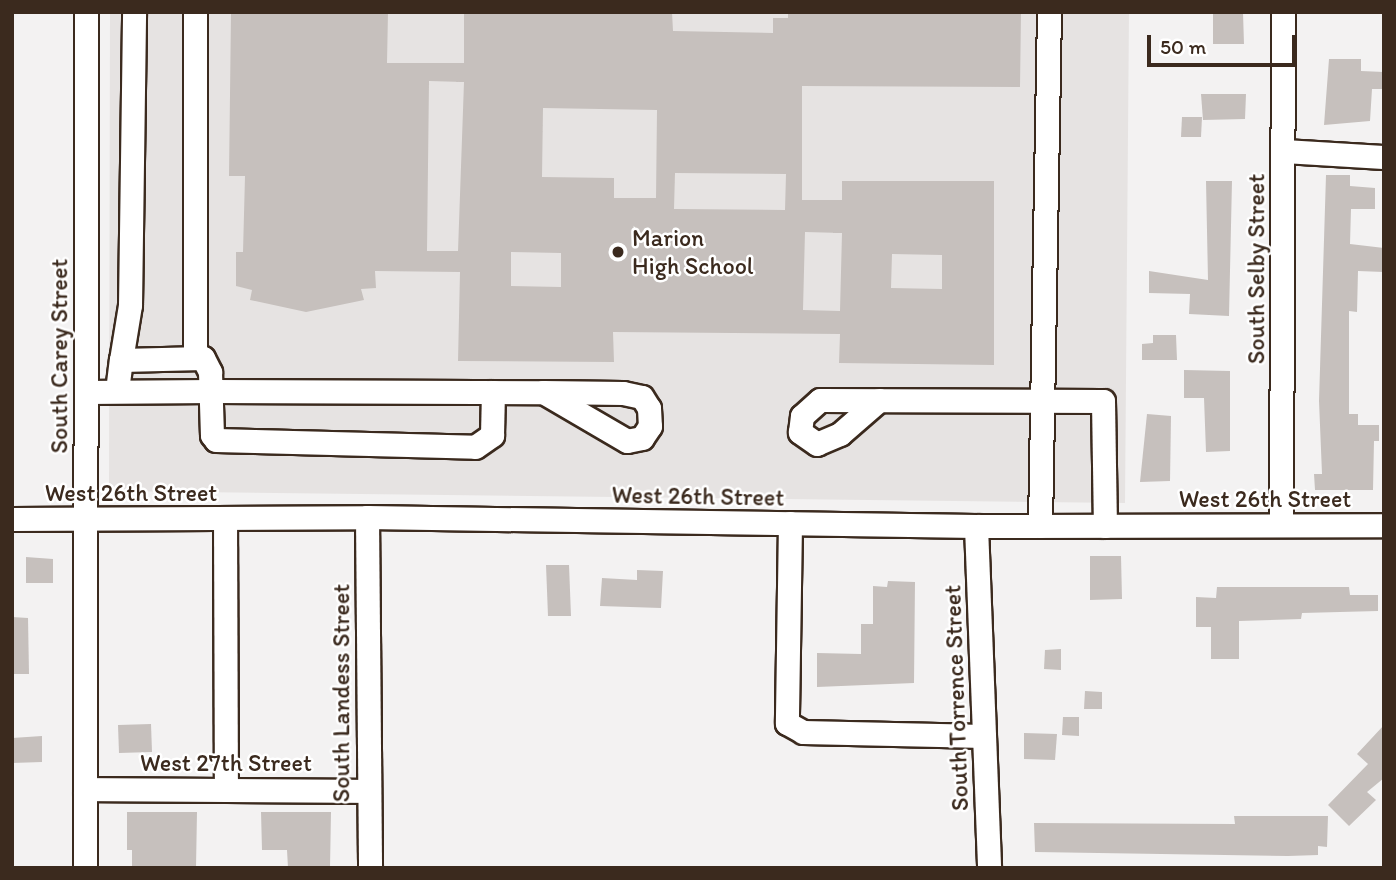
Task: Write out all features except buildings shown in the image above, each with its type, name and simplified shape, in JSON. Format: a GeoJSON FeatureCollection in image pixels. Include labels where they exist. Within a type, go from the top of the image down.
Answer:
{"type":"FeatureCollection","features":[{"type":"Feature","properties":{"kind":"street","name":"South Carey Street"},"geometry":{"type":"LineString","coordinates":[[85,868],[86,12]]}},
{"type":"Feature","properties":{"kind":"street"},"geometry":{"type":"LineString","coordinates":[[117,391],[130,305],[134,12]]}},
{"type":"Feature","properties":{"kind":"street"},"geometry":{"type":"LineString","coordinates":[[195,12],[195,357]]}},
{"type":"Feature","properties":{"kind":"street"},"geometry":{"type":"LineString","coordinates":[[1040,526],[1049,12]]}},
{"type":"Feature","properties":{"kind":"street","name":"South Selby Street"},"geometry":{"type":"LineString","coordinates":[[1281,525],[1283,12]]}},
{"type":"Feature","properties":{"kind":"street"},"geometry":{"type":"LineString","coordinates":[[1283,151],[1384,157]]}},
{"type":"Feature","properties":{"kind":"street"},"geometry":{"type":"LineString","coordinates":[[121,360],[195,357],[208,363],[213,391],[212,435],[216,440],[475,447],[492,435],[493,392]]}},
{"type":"Feature","properties":{"kind":"street"},"geometry":{"type":"LineString","coordinates":[[86,392],[543,392]]}},
{"type":"Feature","properties":{"kind":"street"},"geometry":{"type":"LineString","coordinates":[[879,400],[1103,401],[1105,526]]}},
{"type":"Feature","properties":{"kind":"street","name":"West 26th Street"},"geometry":{"type":"LineString","coordinates":[[12,519],[367,517],[976,526],[1384,525]]}},
{"type":"Feature","properties":{"kind":"street","name":"South Landess Street"},"geometry":{"type":"LineString","coordinates":[[367,517],[367,791],[370,868]]}},
{"type":"Feature","properties":{"kind":"street"},"geometry":{"type":"LineString","coordinates":[[225,518],[226,790]]}},
{"type":"Feature","properties":{"kind":"street"},"geometry":{"type":"LineString","coordinates":[[790,523],[787,723],[803,732],[984,736]]}},
{"type":"Feature","properties":{"kind":"street","name":"South Torrence Street"},"geometry":{"type":"LineString","coordinates":[[976,526],[989,868]]}},
{"type":"Feature","properties":{"kind":"street","name":"West 27th Street"},"geometry":{"type":"LineString","coordinates":[[85,789],[367,791]]}},
{"type":"Feature","properties":{"kind":"shaded area","name":"Marion High School"},"geometry":{"type":"Polygon","coordinates":[[[110,12],[1129,12],[1125,503],[109,491],[110,12]]]}},
{"type":"Feature","properties":{"kind":"place","name":"Marion High School"},"geometry":{"type":"Point","coordinates":[618,252]}}]}
